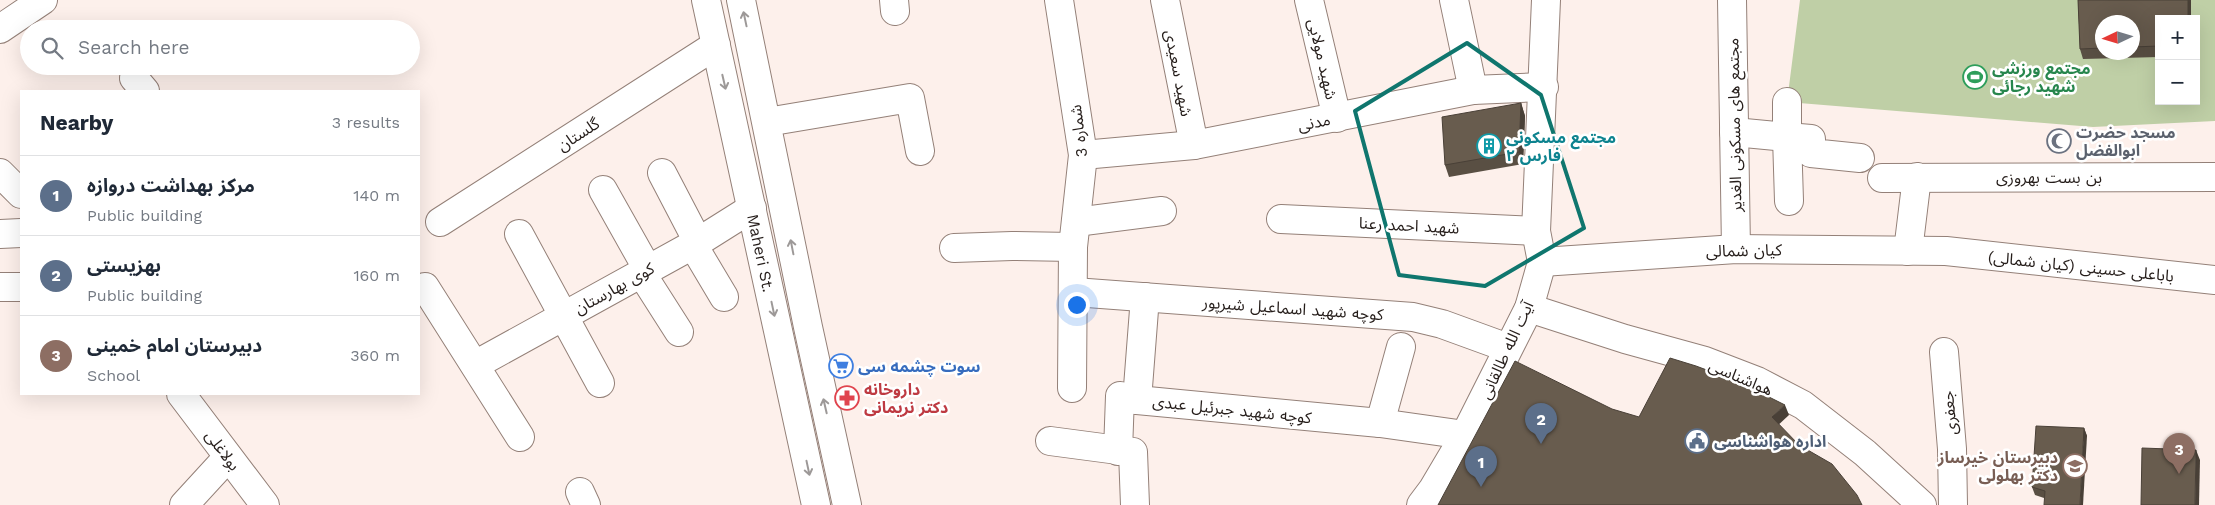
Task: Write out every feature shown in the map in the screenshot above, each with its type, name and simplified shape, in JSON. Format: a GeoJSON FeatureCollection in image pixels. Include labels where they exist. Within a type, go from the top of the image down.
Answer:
{"type":"FeatureCollection","features":[{"type":"Feature","properties":{"kind":"street"},"geometry":{"type":"LineString","coordinates":[[0,29],[43,0]]}},
{"type":"Feature","properties":{"kind":"street","name":"Maheri St."},"geometry":{"type":"LineString","coordinates":[[706,0],[816,505]]}},
{"type":"Feature","properties":{"kind":"street","name":"Maheri St."},"geometry":{"type":"LineString","coordinates":[[741,0],[808,327],[847,505]]}},
{"type":"Feature","properties":{"kind":"street","name":"شماره 3"},"geometry":{"type":"LineString","coordinates":[[1058,0],[1083,155],[1075,234],[1072,388]]}},
{"type":"Feature","properties":{"kind":"street","name":"شهید سعیدی"},"geometry":{"type":"LineString","coordinates":[[1165,0],[1194,145]]}},
{"type":"Feature","properties":{"kind":"street","name":"شهید مولایی"},"geometry":{"type":"LineString","coordinates":[[1309,0],[1337,118]]}},
{"type":"Feature","properties":{"kind":"street"},"geometry":{"type":"LineString","coordinates":[[1454,0],[1474,90]]}},
{"type":"Feature","properties":{"kind":"street","name":"آیت الله طالقانی"},"geometry":{"type":"LineString","coordinates":[[1421,505],[1433,489],[1465,435],[1529,308],[1542,262],[1536,231],[1544,87],[1546,0]]}},
{"type":"Feature","properties":{"kind":"street","name":"مجتمع های مسکونی الغدیر"},"geometry":{"type":"LineString","coordinates":[[1732,0],[1736,249]]}},
{"type":"Feature","properties":{"kind":"street","name":"گلستان"},"geometry":{"type":"LineString","coordinates":[[440,222],[716,45]]}},
{"type":"Feature","properties":{"kind":"street","name":"مدنی"},"geometry":{"type":"LineString","coordinates":[[1083,155],[1194,145],[1474,90],[1544,87]]}},
{"type":"Feature","properties":{"kind":"street"},"geometry":{"type":"LineString","coordinates":[[767,122],[910,98],[920,152]]}},
{"type":"Feature","properties":{"kind":"street"},"geometry":{"type":"LineString","coordinates":[[1787,102],[1788,201]]}},
{"type":"Feature","properties":{"kind":"street"},"geometry":{"type":"LineString","coordinates":[[1734,132],[1811,138],[1811,153],[1860,158]]}},
{"type":"Feature","properties":{"kind":"street"},"geometry":{"type":"LineString","coordinates":[[0,172],[20,193]]}},
{"type":"Feature","properties":{"kind":"street"},"geometry":{"type":"LineString","coordinates":[[662,173],[724,297]]}},
{"type":"Feature","properties":{"kind":"street"},"geometry":{"type":"LineString","coordinates":[[1908,251],[1917,177]]}},
{"type":"Feature","properties":{"kind":"street","name":"بن بست بهروزی"},"geometry":{"type":"LineString","coordinates":[[1882,178],[2215,177]]}},
{"type":"Feature","properties":{"kind":"street"},"geometry":{"type":"LineString","coordinates":[[602,190],[679,332]]}},
{"type":"Feature","properties":{"kind":"street","name":"کوی بهارستان"},"geometry":{"type":"LineString","coordinates":[[475,364],[645,272],[752,208]]}},
{"type":"Feature","properties":{"kind":"street"},"geometry":{"type":"LineString","coordinates":[[954,248],[1012,246],[1075,234],[1162,211]]}},
{"type":"Feature","properties":{"kind":"street","name":"شهید احمد رعنا"},"geometry":{"type":"LineString","coordinates":[[1281,219],[1536,231]]}},
{"type":"Feature","properties":{"kind":"street"},"geometry":{"type":"LineString","coordinates":[[0,234],[20,233]]}},
{"type":"Feature","properties":{"kind":"street"},"geometry":{"type":"LineString","coordinates":[[520,234],[562,317],[600,383]]}},
{"type":"Feature","properties":{"kind":"street","name":"کیان شمالی"},"geometry":{"type":"LineString","coordinates":[[1542,262],[1736,249],[1946,251]]}},
{"type":"Feature","properties":{"kind":"street","name":"باباعلی حسینی (کیان شمالی)"},"geometry":{"type":"LineString","coordinates":[[1946,251],[2215,280]]}},
{"type":"Feature","properties":{"kind":"street"},"geometry":{"type":"LineString","coordinates":[[0,287],[20,287]]}},
{"type":"Feature","properties":{"kind":"street"},"geometry":{"type":"LineString","coordinates":[[425,287],[520,437]]}},
{"type":"Feature","properties":{"kind":"street","name":"کوچه شهید اسماعیل شیرپور"},"geometry":{"type":"LineString","coordinates":[[1074,292],[1413,317],[1442,324],[1508,348]]}},
{"type":"Feature","properties":{"kind":"street"},"geometry":{"type":"LineString","coordinates":[[1137,400],[1145,297]]}},
{"type":"Feature","properties":{"kind":"street","name":"هواشناسی"},"geometry":{"type":"LineString","coordinates":[[1529,308],[1624,339],[1705,361],[1757,382],[1803,405],[1865,453],[1922,505]]}},
{"type":"Feature","properties":{"kind":"street"},"geometry":{"type":"LineString","coordinates":[[1380,423],[1401,348]]}},
{"type":"Feature","properties":{"kind":"street","name":"جعفری"},"geometry":{"type":"LineString","coordinates":[[1944,352],[1952,449],[1953,505]]}},
{"type":"Feature","properties":{"kind":"street","name":"بولاغلی"},"geometry":{"type":"LineString","coordinates":[[182,395],[265,505]]}},
{"type":"Feature","properties":{"kind":"street","name":"کوچه شهید جبرئیل عبدی"},"geometry":{"type":"LineString","coordinates":[[1118,451],[1120,396],[1137,400],[1380,423],[1465,435]]}},
{"type":"Feature","properties":{"kind":"street"},"geometry":{"type":"LineString","coordinates":[[1050,441],[1133,452],[1135,505]]}},
{"type":"Feature","properties":{"kind":"street"},"geometry":{"type":"LineString","coordinates":[[184,505],[228,457]]}},
{"type":"Feature","properties":{"kind":"highlighted area"},"geometry":{"type":"Polygon","coordinates":[[[1467,43],[1541,95],[1584,228],[1485,286],[1399,275],[1355,111],[1467,43]]]}},
{"type":"Feature","properties":{"kind":"green space","name":"مجتمع ورزشی شهید رجائی"},"geometry":{"type":"Polygon","coordinates":[[[1800,0],[2215,0],[2215,121],[2093,127],[1787,102],[1800,0]]]}},
{"type":"Feature","properties":{"kind":"building"},"geometry":{"type":"Polygon","coordinates":[[[2078,0],[2188,0],[2188,15],[2155,15],[2155,46],[2140,47],[2140,15],[2095,15],[2095,48],[2080,49],[2078,0]]]}},
{"type":"Feature","properties":{"kind":"building","name":"مجتمع مسکونی فارس ۲"},"geometry":{"type":"Polygon","coordinates":[[[1521,103],[1519,152],[1445,165],[1442,117],[1521,103]]]}},
{"type":"Feature","properties":{"kind":"building"},"geometry":{"type":"Polygon","coordinates":[[[1670,358],[1739,382],[1785,405],[1772,417],[1799,445],[1832,464],[1857,495],[1862,505],[1438,505],[1515,361],[1612,409],[1639,417],[1670,358]]]}},
{"type":"Feature","properties":{"kind":"building"},"geometry":{"type":"Polygon","coordinates":[[[2036,426],[2084,428],[2080,505],[2044,505],[2045,491],[2032,487],[2036,426]]]}},
{"type":"Feature","properties":{"kind":"building"},"geometry":{"type":"Polygon","coordinates":[[[2142,448],[2196,450],[2195,505],[2141,505],[2142,448]]]}},
{"type":"Feature","properties":{"kind":"place","name":"مجتمع ورزشی شهید رجائی"},"geometry":{"type":"Point","coordinates":[1975,77]}},
{"type":"Feature","properties":{"kind":"place","name":"مسجد حضرت ابوالفضل"},"geometry":{"type":"Point","coordinates":[2059,141]}},
{"type":"Feature","properties":{"kind":"place","name":"مجتمع مسکونی فارس ۲"},"geometry":{"type":"Point","coordinates":[1489,146]}},
{"type":"Feature","properties":{"kind":"place","name":"سوت چشمه سی"},"geometry":{"type":"Point","coordinates":[841,366]}},
{"type":"Feature","properties":{"kind":"place","name":"داروخانه دكتر نریمانی"},"geometry":{"type":"Point","coordinates":[847,398]}},
{"type":"Feature","properties":{"kind":"place","name":"اداره هواشناسی"},"geometry":{"type":"Point","coordinates":[1697,441]}},
{"type":"Feature","properties":{"kind":"place","name":"بهزیستی"},"geometry":{"type":"Point","coordinates":[1541,444]}},
{"type":"Feature","properties":{"kind":"place","name":"دبیرستان خیرساز دکتر بهلولی"},"geometry":{"type":"Point","coordinates":[2075,466]}},
{"type":"Feature","properties":{"kind":"place","name":"دبیرستان امام خمینی"},"geometry":{"type":"Point","coordinates":[2179,474]}},
{"type":"Feature","properties":{"kind":"place","name":"مرکز بهداشت دروازه"},"geometry":{"type":"Point","coordinates":[1481,487]}}]}
